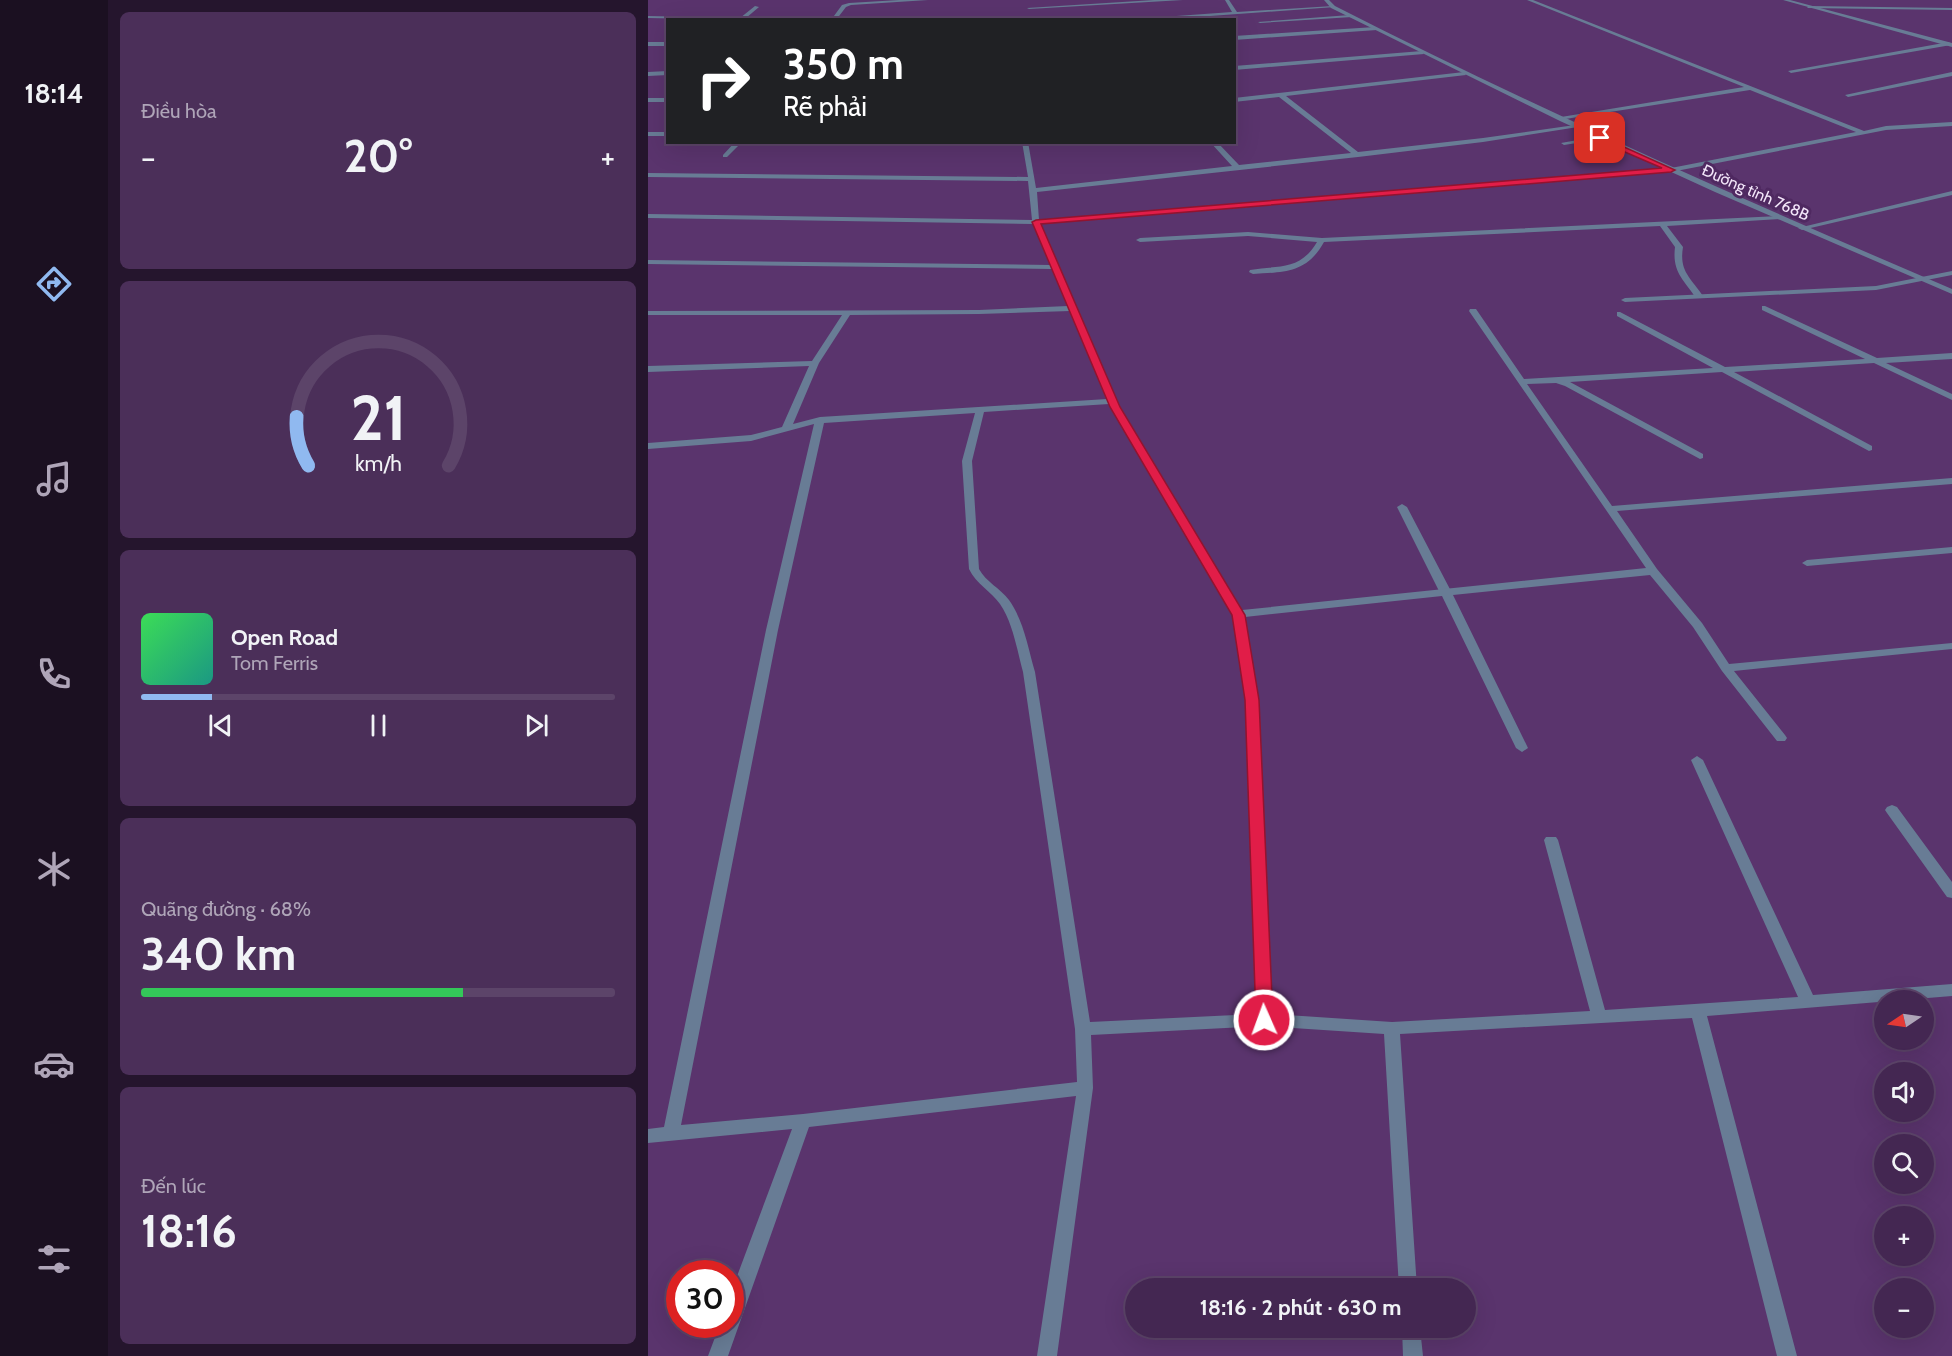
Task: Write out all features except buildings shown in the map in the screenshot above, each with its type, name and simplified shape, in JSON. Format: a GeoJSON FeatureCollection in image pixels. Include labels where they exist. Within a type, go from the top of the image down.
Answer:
{"type":"FeatureCollection","features":[{"type":"Feature","properties":{"kind":"street"},"geometry":{"type":"LineString","coordinates":[[835,18],[844,6],[851,4],[926,0]]}},
{"type":"Feature","properties":{"kind":"street"},"geometry":{"type":"LineString","coordinates":[[1028,18],[1032,0]]}},
{"type":"Feature","properties":{"kind":"street"},"geometry":{"type":"LineString","coordinates":[[1029,8],[1181,0]]}},
{"type":"Feature","properties":{"kind":"street"},"geometry":{"type":"LineString","coordinates":[[1227,0],[1235,13]]}},
{"type":"Feature","properties":{"kind":"street","name":"Đường tỉnh 768B"},"geometry":{"type":"LineString","coordinates":[[1326,0],[1333,7],[1375,29],[1575,127],[1952,292]]}},
{"type":"Feature","properties":{"kind":"street"},"geometry":{"type":"LineString","coordinates":[[1529,0],[1863,132]]}},
{"type":"Feature","properties":{"kind":"street"},"geometry":{"type":"LineString","coordinates":[[1785,0],[1951,44]]}},
{"type":"Feature","properties":{"kind":"street"},"geometry":{"type":"LineString","coordinates":[[743,18],[757,7]]}},
{"type":"Feature","properties":{"kind":"street"},"geometry":{"type":"LineString","coordinates":[[1154,18],[1333,7]]}},
{"type":"Feature","properties":{"kind":"street"},"geometry":{"type":"LineString","coordinates":[[1809,7],[1952,9]]}},
{"type":"Feature","properties":{"kind":"street"},"geometry":{"type":"LineString","coordinates":[[1260,22],[1350,16]]}},
{"type":"Feature","properties":{"kind":"street"},"geometry":{"type":"LineString","coordinates":[[648,17],[695,18]]}},
{"type":"Feature","properties":{"kind":"street"},"geometry":{"type":"LineString","coordinates":[[1236,38],[1375,29]]}},
{"type":"Feature","properties":{"kind":"street"},"geometry":{"type":"LineString","coordinates":[[648,44],[666,44]]}},
{"type":"Feature","properties":{"kind":"street"},"geometry":{"type":"LineString","coordinates":[[1791,71],[1951,44]]}},
{"type":"Feature","properties":{"kind":"street"},"geometry":{"type":"LineString","coordinates":[[1236,68],[1422,52]]}},
{"type":"Feature","properties":{"kind":"street"},"geometry":{"type":"LineString","coordinates":[[648,74],[666,73]]}},
{"type":"Feature","properties":{"kind":"street"},"geometry":{"type":"LineString","coordinates":[[1236,100],[1464,74]]}},
{"type":"Feature","properties":{"kind":"street"},"geometry":{"type":"LineString","coordinates":[[1848,96],[1952,74]]}},
{"type":"Feature","properties":{"kind":"street"},"geometry":{"type":"LineString","coordinates":[[1561,119],[1751,88]]}},
{"type":"Feature","properties":{"kind":"street"},"geometry":{"type":"LineString","coordinates":[[1281,95],[1358,154]]}},
{"type":"Feature","properties":{"kind":"street"},"geometry":{"type":"LineString","coordinates":[[648,100],[666,100]]}},
{"type":"Feature","properties":{"kind":"street"},"geometry":{"type":"LineString","coordinates":[[648,216],[1036,222],[1671,170],[1896,126],[1952,124]]}},
{"type":"Feature","properties":{"kind":"street"},"geometry":{"type":"LineString","coordinates":[[648,175],[1032,184],[1238,168],[1575,127]]}},
{"type":"Feature","properties":{"kind":"street"},"geometry":{"type":"LineString","coordinates":[[648,134],[666,134]]}},
{"type":"Feature","properties":{"kind":"street"},"geometry":{"type":"LineString","coordinates":[[1564,143],[1600,138]]}},
{"type":"Feature","properties":{"kind":"street"},"geometry":{"type":"LineString","coordinates":[[725,156],[737,144]]}},
{"type":"Feature","properties":{"kind":"street"},"geometry":{"type":"LineString","coordinates":[[1025,144],[1036,222],[1113,401],[1239,615],[1252,700],[1264,1020]]}},
{"type":"Feature","properties":{"kind":"street"},"geometry":{"type":"LineString","coordinates":[[1215,144],[1238,168]]}},
{"type":"Feature","properties":{"kind":"street"},"geometry":{"type":"LineString","coordinates":[[1802,228],[1952,193]]}},
{"type":"Feature","properties":{"kind":"street"},"geometry":{"type":"LineString","coordinates":[[1140,240],[1248,234],[1322,240],[1779,218]]}},
{"type":"Feature","properties":{"kind":"street"},"geometry":{"type":"LineString","coordinates":[[1662,224],[1678,247],[1678,268],[1699,296]]}},
{"type":"Feature","properties":{"kind":"street"},"geometry":{"type":"LineString","coordinates":[[1253,272],[1306,263],[1315,255],[1322,240]]}},
{"type":"Feature","properties":{"kind":"street"},"geometry":{"type":"LineString","coordinates":[[648,262],[1055,267]]}},
{"type":"Feature","properties":{"kind":"street"},"geometry":{"type":"LineString","coordinates":[[1625,300],[1876,288],[1952,273]]}},
{"type":"Feature","properties":{"kind":"street"},"geometry":{"type":"LineString","coordinates":[[648,313],[979,312],[1072,308]]}},
{"type":"Feature","properties":{"kind":"street"},"geometry":{"type":"LineString","coordinates":[[1765,308],[1952,397]]}},
{"type":"Feature","properties":{"kind":"street"},"geometry":{"type":"LineString","coordinates":[[1473,311],[1653,571],[1698,625],[1726,668],[1781,738]]}},
{"type":"Feature","properties":{"kind":"street"},"geometry":{"type":"LineString","coordinates":[[787,427],[815,363],[848,312]]}},
{"type":"Feature","properties":{"kind":"street"},"geometry":{"type":"LineString","coordinates":[[1620,314],[1720,370],[1869,448]]}},
{"type":"Feature","properties":{"kind":"street"},"geometry":{"type":"LineString","coordinates":[[1521,382],[1952,356]]}},
{"type":"Feature","properties":{"kind":"street"},"geometry":{"type":"LineString","coordinates":[[648,369],[815,363]]}},
{"type":"Feature","properties":{"kind":"street"},"geometry":{"type":"LineString","coordinates":[[1555,380],[1568,384],[1700,456]]}},
{"type":"Feature","properties":{"kind":"street"},"geometry":{"type":"LineString","coordinates":[[648,446],[752,438],[820,420],[1113,401]]}},
{"type":"Feature","properties":{"kind":"street"},"geometry":{"type":"LineString","coordinates":[[980,411],[967,461],[974,569],[980,582],[1005,602],[1029,672],[1083,1029],[1085,1088],[1047,1356]]}},
{"type":"Feature","properties":{"kind":"street"},"geometry":{"type":"LineString","coordinates":[[671,1134],[772,630],[820,420]]}},
{"type":"Feature","properties":{"kind":"street"},"geometry":{"type":"LineString","coordinates":[[1609,508],[1952,481]]}},
{"type":"Feature","properties":{"kind":"street"},"geometry":{"type":"LineString","coordinates":[[1402,507],[1522,748]]}},
{"type":"Feature","properties":{"kind":"street"},"geometry":{"type":"LineString","coordinates":[[1807,563],[1952,550]]}},
{"type":"Feature","properties":{"kind":"street"},"geometry":{"type":"LineString","coordinates":[[1239,615],[1653,571]]}},
{"type":"Feature","properties":{"kind":"street"},"geometry":{"type":"LineString","coordinates":[[1726,668],[1952,646]]}},
{"type":"Feature","properties":{"kind":"street"},"geometry":{"type":"LineString","coordinates":[[1697,760],[1809,1003]]}},
{"type":"Feature","properties":{"kind":"street"},"geometry":{"type":"LineString","coordinates":[[1892,810],[1952,893]]}},
{"type":"Feature","properties":{"kind":"street"},"geometry":{"type":"LineString","coordinates":[[1551,840],[1599,1017]]}},
{"type":"Feature","properties":{"kind":"street"},"geometry":{"type":"LineString","coordinates":[[1083,1029],[1264,1020],[1392,1028],[1698,1011],[1952,990]]}},
{"type":"Feature","properties":{"kind":"street"},"geometry":{"type":"LineString","coordinates":[[1698,1011],[1787,1356]]}},
{"type":"Feature","properties":{"kind":"street"},"geometry":{"type":"LineString","coordinates":[[1392,1028],[1407,1278]]}},
{"type":"Feature","properties":{"kind":"street"},"geometry":{"type":"LineString","coordinates":[[648,1136],[802,1121],[1085,1088]]}},
{"type":"Feature","properties":{"kind":"street"},"geometry":{"type":"LineString","coordinates":[[744,1284],[802,1121]]}},
{"type":"Feature","properties":{"kind":"street"},"geometry":{"type":"LineString","coordinates":[[718,1356],[725,1338]]}},
{"type":"Feature","properties":{"kind":"street"},"geometry":{"type":"LineString","coordinates":[[1412,1338],[1413,1356]]}},
{"type":"Feature","properties":{"kind":"route"},"geometry":{"type":"LineString","coordinates":[[1264,1020],[1252,700],[1239,615],[1115,407],[1036,222],[1671,170],[1600,138]]}}]}
